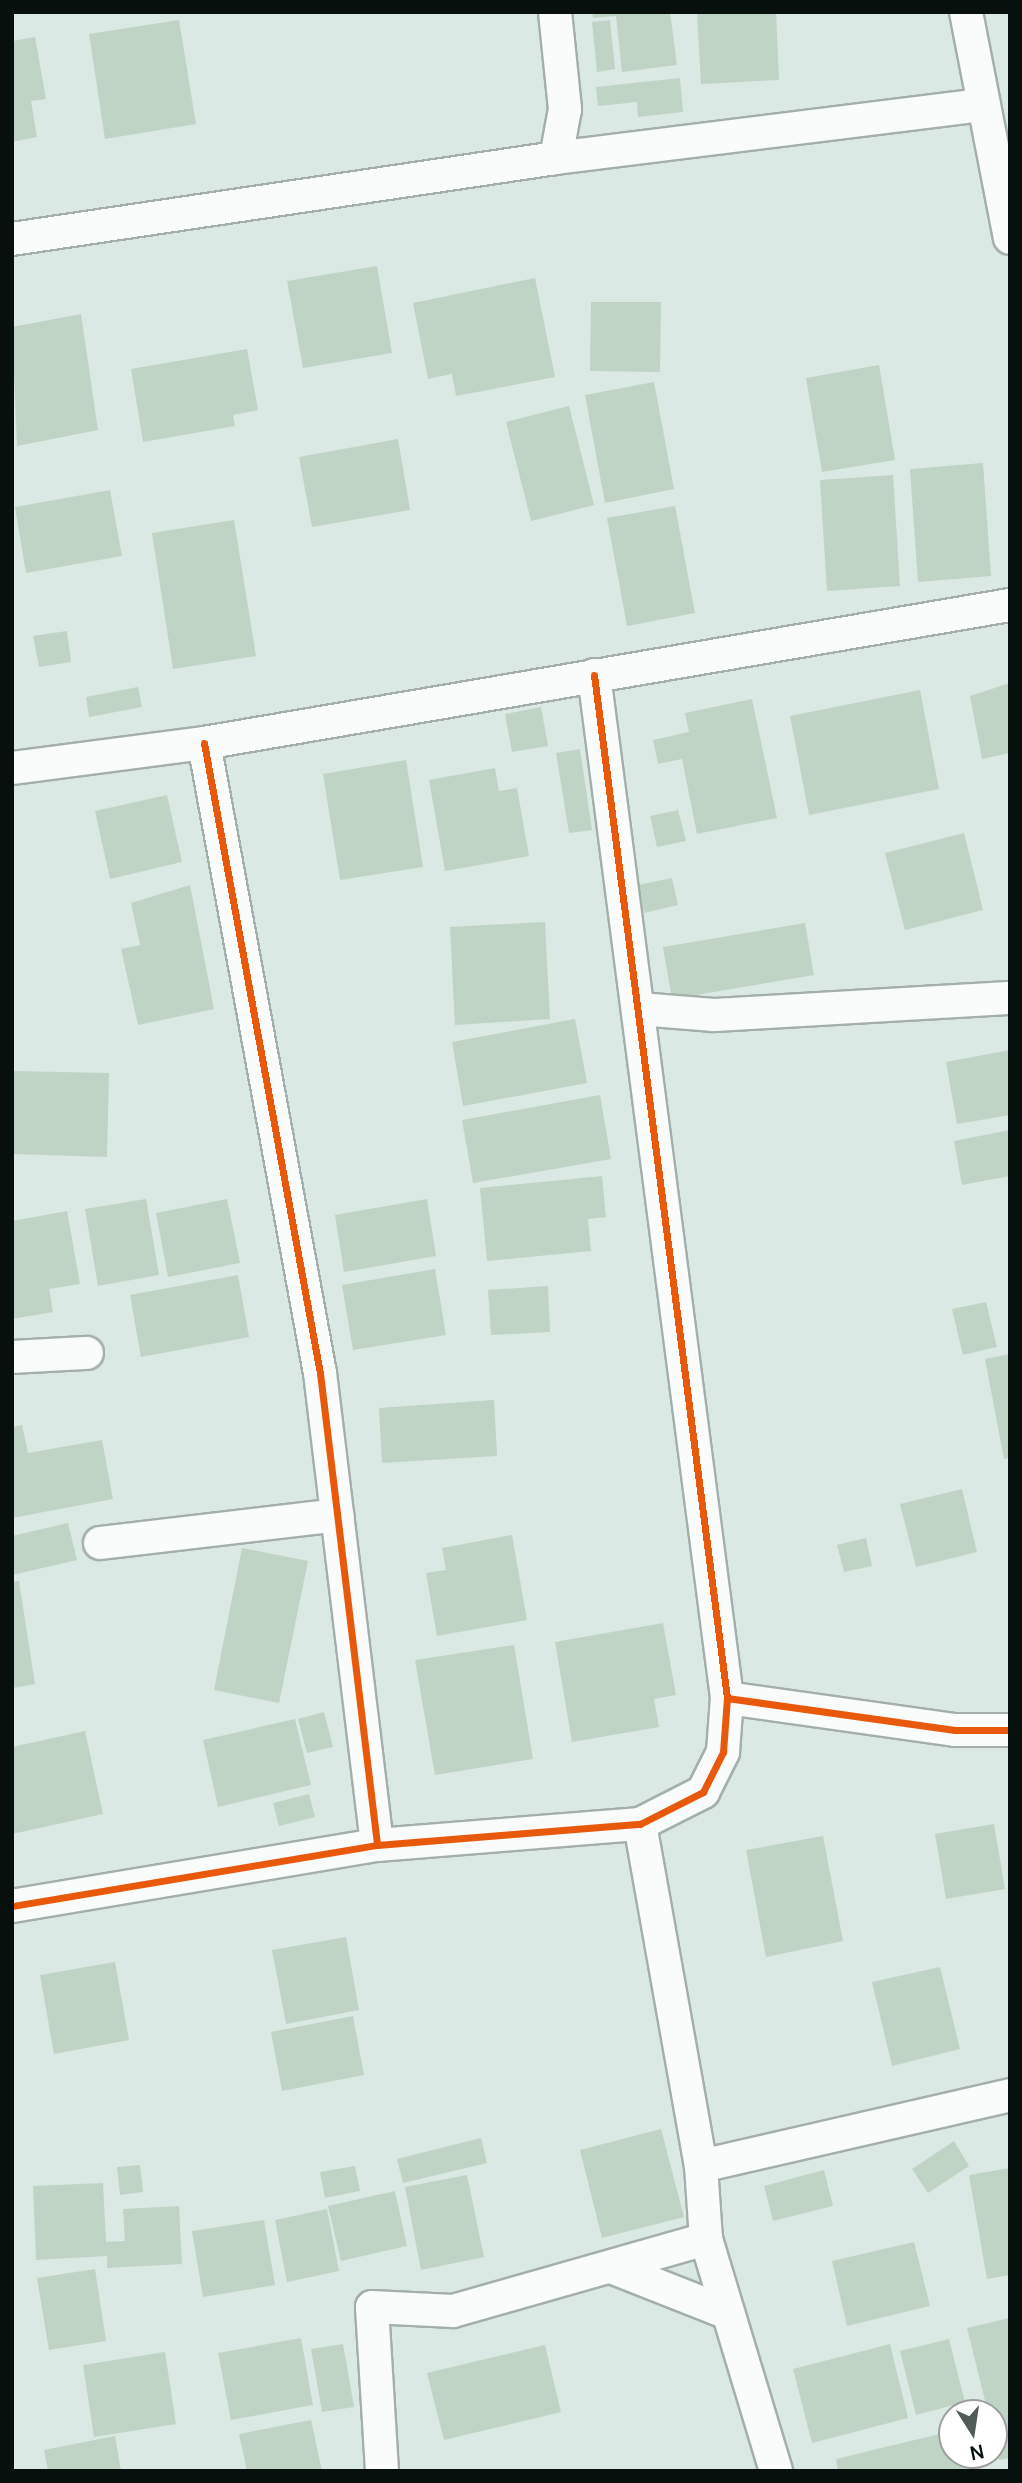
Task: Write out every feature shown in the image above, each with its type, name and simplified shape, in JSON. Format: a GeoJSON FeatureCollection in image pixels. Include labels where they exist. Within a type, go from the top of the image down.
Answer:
{"type":"FeatureCollection","features":[{"type":"Feature","properties":{"kind":"street"},"geometry":{"type":"LineString","coordinates":[[555,12],[565,109],[556,158]]}},
{"type":"Feature","properties":{"kind":"street"},"geometry":{"type":"LineString","coordinates":[[966,12],[1010,238]]}},
{"type":"Feature","properties":{"kind":"street"},"geometry":{"type":"LineString","coordinates":[[12,239],[556,158],[984,105]]}},
{"type":"Feature","properties":{"kind":"street"},"geometry":{"type":"LineString","coordinates":[[12,768],[204,743],[1010,605]]}},
{"type":"Feature","properties":{"kind":"street"},"geometry":{"type":"LineString","coordinates":[[12,1906],[377,1845],[640,1824],[703,1792],[723,1752],[727,1698],[594,675]]}},
{"type":"Feature","properties":{"kind":"street"},"geometry":{"type":"LineString","coordinates":[[204,743],[320,1373],[377,1845]]}},
{"type":"Feature","properties":{"kind":"street"},"geometry":{"type":"LineString","coordinates":[[639,1009],[715,1016],[1010,998]]}},
{"type":"Feature","properties":{"kind":"street"},"geometry":{"type":"LineString","coordinates":[[12,1357],[87,1353]]}},
{"type":"Feature","properties":{"kind":"street"},"geometry":{"type":"LineString","coordinates":[[100,1543],[337,1515]]}},
{"type":"Feature","properties":{"kind":"street"},"geometry":{"type":"LineString","coordinates":[[727,1698],[955,1730],[1010,1730]]}},
{"type":"Feature","properties":{"kind":"street"},"geometry":{"type":"LineString","coordinates":[[640,1824],[701,2166],[706,2239],[776,2471]]}},
{"type":"Feature","properties":{"kind":"street"},"geometry":{"type":"LineString","coordinates":[[701,2166],[1010,2095]]}},
{"type":"Feature","properties":{"kind":"street"},"geometry":{"type":"LineString","coordinates":[[382,2471],[372,2307],[453,2311],[706,2239]]}},
{"type":"Feature","properties":{"kind":"street"},"geometry":{"type":"LineString","coordinates":[[611,2267],[728,2313]]}},
{"type":"Feature","properties":{"kind":"building"},"geometry":{"type":"Polygon","coordinates":[[[592,12],[670,12],[677,65],[622,72],[616,16],[593,18],[592,12]]]}},
{"type":"Feature","properties":{"kind":"building"},"geometry":{"type":"Polygon","coordinates":[[[697,12],[776,12],[779,80],[701,84],[697,12]]]}},
{"type":"Feature","properties":{"kind":"building"},"geometry":{"type":"Polygon","coordinates":[[[179,20],[196,124],[105,139],[89,34],[179,20]]]}},
{"type":"Feature","properties":{"kind":"building"},"geometry":{"type":"Polygon","coordinates":[[[610,20],[615,69],[597,72],[592,22],[610,20]]]}},
{"type":"Feature","properties":{"kind":"building"},"geometry":{"type":"Polygon","coordinates":[[[35,37],[46,99],[31,101],[37,137],[12,142],[12,41],[35,37]]]}},
{"type":"Feature","properties":{"kind":"building"},"geometry":{"type":"Polygon","coordinates":[[[680,78],[683,112],[638,117],[637,102],[598,106],[596,87],[680,78]]]}},
{"type":"Feature","properties":{"kind":"building"},"geometry":{"type":"Polygon","coordinates":[[[377,266],[392,353],[303,368],[287,281],[377,266]]]}},
{"type":"Feature","properties":{"kind":"building"},"geometry":{"type":"Polygon","coordinates":[[[535,278],[555,377],[456,396],[452,374],[428,379],[413,303],[535,278]]]}},
{"type":"Feature","properties":{"kind":"building"},"geometry":{"type":"Polygon","coordinates":[[[591,302],[661,302],[660,372],[590,371],[591,302]]]}},
{"type":"Feature","properties":{"kind":"building"},"geometry":{"type":"Polygon","coordinates":[[[81,314],[98,430],[17,446],[12,327],[81,314]]]}},
{"type":"Feature","properties":{"kind":"building"},"geometry":{"type":"Polygon","coordinates":[[[247,349],[258,410],[233,415],[235,426],[143,442],[131,369],[247,349]]]}},
{"type":"Feature","properties":{"kind":"building"},"geometry":{"type":"Polygon","coordinates":[[[879,365],[895,460],[822,472],[806,378],[879,365]]]}},
{"type":"Feature","properties":{"kind":"building"},"geometry":{"type":"Polygon","coordinates":[[[654,382],[674,489],[605,503],[585,395],[654,382]]]}},
{"type":"Feature","properties":{"kind":"building"},"geometry":{"type":"Polygon","coordinates":[[[569,406],[594,505],[531,521],[506,422],[569,406]]]}},
{"type":"Feature","properties":{"kind":"building"},"geometry":{"type":"Polygon","coordinates":[[[398,439],[410,510],[312,527],[299,457],[398,439]]]}},
{"type":"Feature","properties":{"kind":"building"},"geometry":{"type":"Polygon","coordinates":[[[983,463],[991,576],[918,582],[910,469],[983,463]]]}},
{"type":"Feature","properties":{"kind":"building"},"geometry":{"type":"Polygon","coordinates":[[[893,475],[900,586],[827,591],[820,480],[893,475]]]}},
{"type":"Feature","properties":{"kind":"building"},"geometry":{"type":"Polygon","coordinates":[[[110,490],[122,556],[26,573],[15,507],[110,490]]]}},
{"type":"Feature","properties":{"kind":"building"},"geometry":{"type":"Polygon","coordinates":[[[675,506],[695,613],[627,626],[607,518],[675,506]]]}},
{"type":"Feature","properties":{"kind":"building"},"geometry":{"type":"Polygon","coordinates":[[[234,520],[256,656],[173,669],[152,533],[234,520]]]}},
{"type":"Feature","properties":{"kind":"building"},"geometry":{"type":"Polygon","coordinates":[[[67,631],[71,662],[39,667],[33,636],[67,631]]]}},
{"type":"Feature","properties":{"kind":"building"},"geometry":{"type":"Polygon","coordinates":[[[1010,683],[1010,753],[982,759],[970,696],[1010,683]]]}},
{"type":"Feature","properties":{"kind":"building"},"geometry":{"type":"Polygon","coordinates":[[[138,687],[142,707],[89,717],[86,697],[138,687]]]}},
{"type":"Feature","properties":{"kind":"building"},"geometry":{"type":"Polygon","coordinates":[[[920,690],[939,789],[809,815],[790,716],[920,690]]]}},
{"type":"Feature","properties":{"kind":"building"},"geometry":{"type":"Polygon","coordinates":[[[752,699],[777,818],[697,834],[682,759],[658,764],[653,740],[689,732],[685,713],[752,699]]]}},
{"type":"Feature","properties":{"kind":"building"},"geometry":{"type":"Polygon","coordinates":[[[541,707],[548,746],[512,752],[505,714],[541,707]]]}},
{"type":"Feature","properties":{"kind":"building"},"geometry":{"type":"Polygon","coordinates":[[[580,749],[592,830],[569,833],[556,753],[580,749]]]}},
{"type":"Feature","properties":{"kind":"building"},"geometry":{"type":"Polygon","coordinates":[[[406,760],[423,867],[340,880],[323,774],[406,760]]]}},
{"type":"Feature","properties":{"kind":"building"},"geometry":{"type":"Polygon","coordinates":[[[495,768],[499,791],[517,788],[529,856],[445,871],[429,780],[495,768]]]}},
{"type":"Feature","properties":{"kind":"building"},"geometry":{"type":"Polygon","coordinates":[[[167,795],[182,862],[110,879],[95,811],[167,795]]]}},
{"type":"Feature","properties":{"kind":"building"},"geometry":{"type":"Polygon","coordinates":[[[678,810],[686,841],[657,847],[650,816],[678,810]]]}},
{"type":"Feature","properties":{"kind":"building"},"geometry":{"type":"Polygon","coordinates":[[[964,833],[983,910],[905,930],[885,853],[964,833]]]}},
{"type":"Feature","properties":{"kind":"building"},"geometry":{"type":"Polygon","coordinates":[[[672,878],[678,905],[644,913],[638,885],[672,878]]]}},
{"type":"Feature","properties":{"kind":"building"},"geometry":{"type":"Polygon","coordinates":[[[190,885],[214,1009],[138,1025],[121,949],[140,945],[131,903],[190,885]]]}},
{"type":"Feature","properties":{"kind":"building"},"geometry":{"type":"Polygon","coordinates":[[[545,922],[550,1019],[455,1025],[450,927],[545,922]]]}},
{"type":"Feature","properties":{"kind":"building"},"geometry":{"type":"Polygon","coordinates":[[[805,923],[814,975],[672,999],[663,947],[805,923]]]}},
{"type":"Feature","properties":{"kind":"building"},"geometry":{"type":"Polygon","coordinates":[[[575,1019],[587,1083],[463,1106],[452,1042],[575,1019]]]}},
{"type":"Feature","properties":{"kind":"building"},"geometry":{"type":"Polygon","coordinates":[[[1010,1050],[1010,1115],[957,1124],[946,1062],[1010,1050]]]}},
{"type":"Feature","properties":{"kind":"building"},"geometry":{"type":"Polygon","coordinates":[[[12,1071],[109,1073],[107,1157],[12,1154],[12,1071]]]}},
{"type":"Feature","properties":{"kind":"building"},"geometry":{"type":"Polygon","coordinates":[[[600,1095],[611,1159],[473,1183],[462,1120],[600,1095]]]}},
{"type":"Feature","properties":{"kind":"building"},"geometry":{"type":"Polygon","coordinates":[[[1010,1130],[1010,1176],[962,1185],[954,1141],[1010,1130]]]}},
{"type":"Feature","properties":{"kind":"building"},"geometry":{"type":"Polygon","coordinates":[[[602,1176],[606,1217],[588,1219],[591,1251],[487,1261],[480,1188],[602,1176]]]}},
{"type":"Feature","properties":{"kind":"building"},"geometry":{"type":"Polygon","coordinates":[[[146,1199],[159,1275],[98,1286],[85,1209],[146,1199]]]}},
{"type":"Feature","properties":{"kind":"building"},"geometry":{"type":"Polygon","coordinates":[[[227,1199],[240,1263],[168,1277],[156,1213],[227,1199]]]}},
{"type":"Feature","properties":{"kind":"building"},"geometry":{"type":"Polygon","coordinates":[[[427,1199],[436,1256],[344,1272],[335,1215],[427,1199]]]}},
{"type":"Feature","properties":{"kind":"building"},"geometry":{"type":"Polygon","coordinates":[[[67,1211],[80,1284],[49,1289],[53,1312],[12,1319],[12,1221],[67,1211]]]}},
{"type":"Feature","properties":{"kind":"building"},"geometry":{"type":"Polygon","coordinates":[[[435,1269],[446,1335],[353,1350],[342,1285],[435,1269]]]}},
{"type":"Feature","properties":{"kind":"building"},"geometry":{"type":"Polygon","coordinates":[[[238,1275],[249,1337],[141,1357],[130,1295],[238,1275]]]}},
{"type":"Feature","properties":{"kind":"building"},"geometry":{"type":"Polygon","coordinates":[[[548,1286],[550,1332],[491,1335],[488,1290],[548,1286]]]}},
{"type":"Feature","properties":{"kind":"building"},"geometry":{"type":"Polygon","coordinates":[[[986,1302],[997,1347],[963,1355],[952,1309],[986,1302]]]}},
{"type":"Feature","properties":{"kind":"building"},"geometry":{"type":"Polygon","coordinates":[[[1010,1354],[1010,1458],[1004,1459],[985,1359],[1010,1354]]]}},
{"type":"Feature","properties":{"kind":"building"},"geometry":{"type":"Polygon","coordinates":[[[494,1400],[497,1456],[382,1463],[379,1408],[494,1400]]]}},
{"type":"Feature","properties":{"kind":"building"},"geometry":{"type":"Polygon","coordinates":[[[22,1425],[28,1453],[102,1440],[113,1499],[12,1518],[12,1427],[22,1425]]]}},
{"type":"Feature","properties":{"kind":"building"},"geometry":{"type":"Polygon","coordinates":[[[962,1489],[977,1552],[916,1567],[900,1504],[962,1489]]]}},
{"type":"Feature","properties":{"kind":"building"},"geometry":{"type":"Polygon","coordinates":[[[68,1523],[77,1560],[12,1575],[12,1536],[68,1523]]]}},
{"type":"Feature","properties":{"kind":"building"},"geometry":{"type":"Polygon","coordinates":[[[512,1535],[527,1620],[437,1636],[426,1573],[446,1570],[442,1548],[512,1535]]]}},
{"type":"Feature","properties":{"kind":"building"},"geometry":{"type":"Polygon","coordinates":[[[866,1538],[872,1566],[844,1572],[837,1545],[866,1538]]]}},
{"type":"Feature","properties":{"kind":"building"},"geometry":{"type":"Polygon","coordinates":[[[242,1548],[308,1561],[279,1703],[214,1690],[242,1548]]]}},
{"type":"Feature","properties":{"kind":"building"},"geometry":{"type":"Polygon","coordinates":[[[19,1581],[35,1684],[12,1688],[12,1582],[19,1581]]]}},
{"type":"Feature","properties":{"kind":"building"},"geometry":{"type":"Polygon","coordinates":[[[663,1623],[676,1695],[654,1699],[659,1727],[572,1742],[555,1642],[663,1623]]]}},
{"type":"Feature","properties":{"kind":"building"},"geometry":{"type":"Polygon","coordinates":[[[514,1645],[533,1759],[435,1775],[415,1660],[514,1645]]]}},
{"type":"Feature","properties":{"kind":"building"},"geometry":{"type":"Polygon","coordinates":[[[324,1712],[333,1747],[307,1753],[298,1719],[324,1712]]]}},
{"type":"Feature","properties":{"kind":"building"},"geometry":{"type":"Polygon","coordinates":[[[295,1719],[311,1785],[218,1807],[203,1740],[295,1719]]]}},
{"type":"Feature","properties":{"kind":"building"},"geometry":{"type":"Polygon","coordinates":[[[85,1731],[103,1814],[12,1834],[12,1747],[85,1731]]]}},
{"type":"Feature","properties":{"kind":"building"},"geometry":{"type":"Polygon","coordinates":[[[309,1794],[315,1817],[279,1826],[273,1803],[309,1794]]]}},
{"type":"Feature","properties":{"kind":"building"},"geometry":{"type":"Polygon","coordinates":[[[994,1824],[1005,1889],[946,1899],[935,1834],[994,1824]]]}},
{"type":"Feature","properties":{"kind":"building"},"geometry":{"type":"Polygon","coordinates":[[[823,1836],[843,1941],[766,1957],[746,1850],[823,1836]]]}},
{"type":"Feature","properties":{"kind":"building"},"geometry":{"type":"Polygon","coordinates":[[[346,1937],[359,2010],[286,2024],[272,1950],[346,1937]]]}},
{"type":"Feature","properties":{"kind":"building"},"geometry":{"type":"Polygon","coordinates":[[[115,1962],[129,2040],[54,2054],[40,1975],[115,1962]]]}},
{"type":"Feature","properties":{"kind":"building"},"geometry":{"type":"Polygon","coordinates":[[[940,1967],[960,2049],[892,2066],[872,1982],[940,1967]]]}},
{"type":"Feature","properties":{"kind":"building"},"geometry":{"type":"Polygon","coordinates":[[[353,2016],[364,2075],[282,2091],[271,2032],[353,2016]]]}},
{"type":"Feature","properties":{"kind":"building"},"geometry":{"type":"Polygon","coordinates":[[[661,2129],[684,2217],[602,2238],[580,2150],[661,2129]]]}},
{"type":"Feature","properties":{"kind":"building"},"geometry":{"type":"Polygon","coordinates":[[[481,2138],[487,2163],[403,2183],[397,2159],[481,2138]]]}},
{"type":"Feature","properties":{"kind":"building"},"geometry":{"type":"Polygon","coordinates":[[[954,2141],[969,2166],[928,2193],[912,2169],[954,2141]]]}},
{"type":"Feature","properties":{"kind":"building"},"geometry":{"type":"Polygon","coordinates":[[[140,2165],[143,2192],[120,2195],[117,2167],[140,2165]]]}},
{"type":"Feature","properties":{"kind":"building"},"geometry":{"type":"Polygon","coordinates":[[[355,2166],[360,2191],[325,2198],[320,2172],[355,2166]]]}},
{"type":"Feature","properties":{"kind":"building"},"geometry":{"type":"Polygon","coordinates":[[[1010,2168],[1010,2275],[987,2279],[969,2175],[1010,2168]]]}},
{"type":"Feature","properties":{"kind":"building"},"geometry":{"type":"Polygon","coordinates":[[[824,2170],[833,2206],[773,2221],[764,2186],[824,2170]]]}},
{"type":"Feature","properties":{"kind":"building"},"geometry":{"type":"Polygon","coordinates":[[[467,2175],[484,2257],[421,2270],[405,2187],[467,2175]]]}},
{"type":"Feature","properties":{"kind":"building"},"geometry":{"type":"Polygon","coordinates":[[[103,2183],[106,2242],[125,2241],[123,2209],[179,2206],[182,2264],[107,2268],[107,2256],[36,2260],[33,2186],[103,2183]]]}},
{"type":"Feature","properties":{"kind":"building"},"geometry":{"type":"Polygon","coordinates":[[[395,2191],[407,2246],[341,2261],[328,2206],[395,2191]]]}},
{"type":"Feature","properties":{"kind":"building"},"geometry":{"type":"Polygon","coordinates":[[[327,2209],[339,2271],[287,2282],[275,2220],[327,2209]]]}},
{"type":"Feature","properties":{"kind":"building"},"geometry":{"type":"Polygon","coordinates":[[[264,2220],[275,2285],[203,2297],[192,2231],[264,2220]]]}},
{"type":"Feature","properties":{"kind":"building"},"geometry":{"type":"Polygon","coordinates":[[[914,2242],[930,2306],[847,2326],[832,2261],[914,2242]]]}},
{"type":"Feature","properties":{"kind":"building"},"geometry":{"type":"Polygon","coordinates":[[[95,2269],[106,2341],[49,2350],[37,2278],[95,2269]]]}},
{"type":"Feature","properties":{"kind":"building"},"geometry":{"type":"Polygon","coordinates":[[[1010,2318],[1010,2458],[1008,2399],[985,2399],[967,2328],[1010,2318]]]}},
{"type":"Feature","properties":{"kind":"building"},"geometry":{"type":"Polygon","coordinates":[[[301,2338],[313,2405],[231,2420],[218,2353],[301,2338]]]}},
{"type":"Feature","properties":{"kind":"building"},"geometry":{"type":"Polygon","coordinates":[[[949,2339],[964,2399],[938,2399],[938,2409],[916,2415],[900,2351],[949,2339]]]}},
{"type":"Feature","properties":{"kind":"building"},"geometry":{"type":"Polygon","coordinates":[[[343,2344],[354,2407],[322,2412],[311,2349],[343,2344]]]}},
{"type":"Feature","properties":{"kind":"building"},"geometry":{"type":"Polygon","coordinates":[[[890,2344],[908,2418],[812,2443],[793,2369],[890,2344]]]}},
{"type":"Feature","properties":{"kind":"building"},"geometry":{"type":"Polygon","coordinates":[[[545,2345],[561,2412],[444,2440],[427,2373],[545,2345]]]}},
{"type":"Feature","properties":{"kind":"building"},"geometry":{"type":"Polygon","coordinates":[[[165,2352],[176,2424],[94,2437],[83,2365],[165,2352]]]}},
{"type":"Feature","properties":{"kind":"building"},"geometry":{"type":"Polygon","coordinates":[[[311,2420],[322,2471],[247,2471],[239,2434],[311,2420]]]}},
{"type":"Feature","properties":{"kind":"building"},"geometry":{"type":"Polygon","coordinates":[[[938,2434],[938,2469],[981,2471],[838,2471],[836,2459],[938,2434]]]}},
{"type":"Feature","properties":{"kind":"building"},"geometry":{"type":"Polygon","coordinates":[[[115,2436],[121,2471],[48,2471],[44,2450],[115,2436]]]}},
{"type":"Feature","properties":{"kind":"cycle path"},"geometry":{"type":"LineString","coordinates":[[594,675],[727,1698]]}},
{"type":"Feature","properties":{"kind":"cycle path"},"geometry":{"type":"LineString","coordinates":[[204,743],[320,1373],[377,1845]]}},
{"type":"Feature","properties":{"kind":"cycle path"},"geometry":{"type":"LineString","coordinates":[[12,1906],[377,1845],[640,1824],[703,1792],[723,1752],[727,1698],[955,1730],[1010,1730]]}}]}
